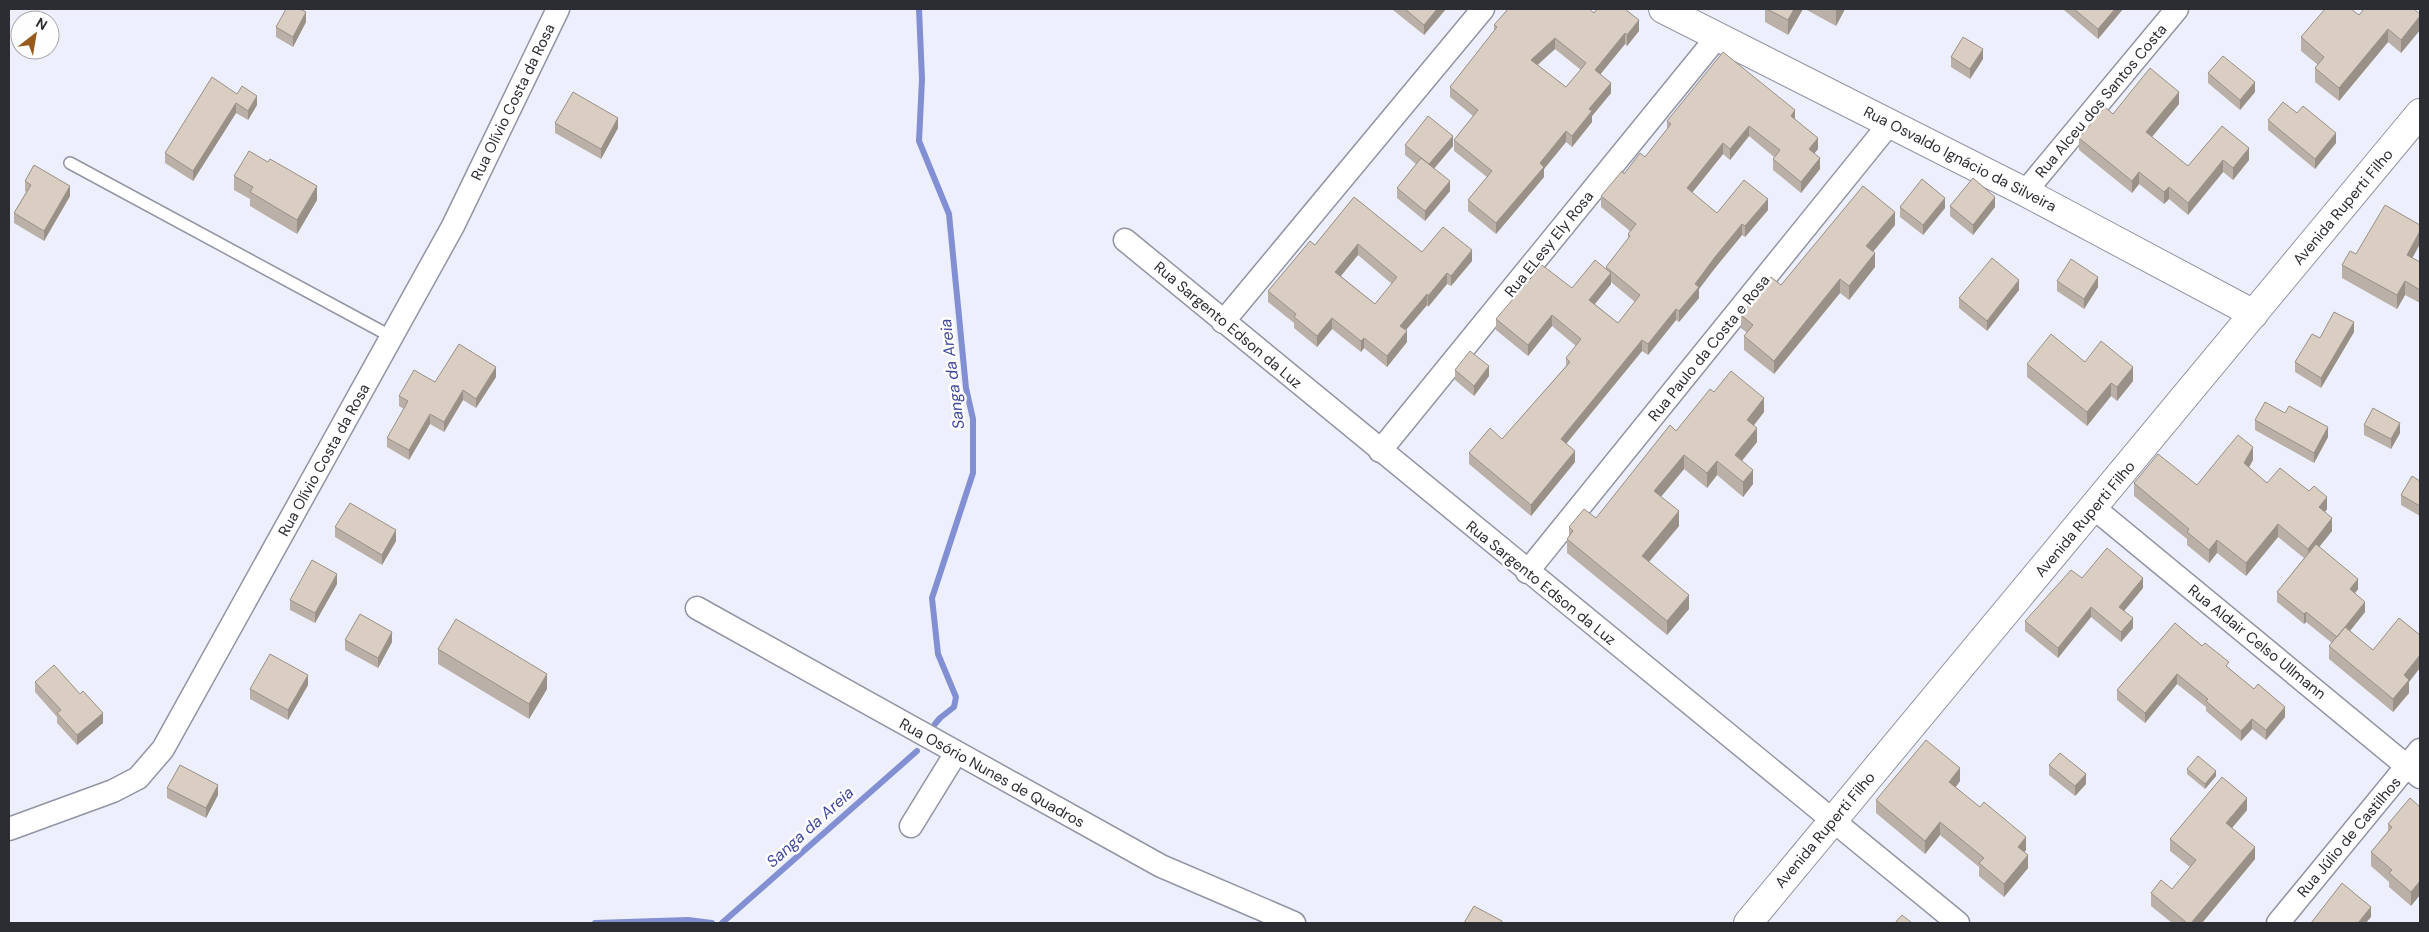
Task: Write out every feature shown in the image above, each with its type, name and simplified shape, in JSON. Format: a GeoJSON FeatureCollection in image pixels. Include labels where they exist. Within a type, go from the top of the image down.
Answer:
{"type":"FeatureCollection","features":[{"type":"Feature","properties":{"kind":"main road","name":"Rua Osvaldo Ignácio da Silveira"},"geometry":{"type":"LineString","coordinates":[[1663,9],[2026,192],[2254,314]]}},
{"type":"Feature","properties":{"kind":"main road","name":"Avenida Ruperti Filho"},"geometry":{"type":"LineString","coordinates":[[1748,923],[2420,113]]}},
{"type":"Feature","properties":{"kind":"street","name":"Rua Olívio Costa da Rosa"},"geometry":{"type":"LineString","coordinates":[[9,828],[113,792],[138,778],[163,749],[453,226],[558,9]]}},
{"type":"Feature","properties":{"kind":"street"},"geometry":{"type":"LineString","coordinates":[[1223,322],[1483,9]]}},
{"type":"Feature","properties":{"kind":"street","name":"Rua Alceu dos Santos Costa"},"geometry":{"type":"LineString","coordinates":[[2026,192],[2177,9]]}},
{"type":"Feature","properties":{"kind":"street","name":"Rua ELesy Ely Rosa"},"geometry":{"type":"LineString","coordinates":[[1380,451],[1718,36]]}},
{"type":"Feature","properties":{"kind":"street","name":"Rua Paulo da Costa e Rosa"},"geometry":{"type":"LineString","coordinates":[[1527,572],[1890,124]]}},
{"type":"Feature","properties":{"kind":"street","name":"Rua Sargento Edson da Luz"},"geometry":{"type":"LineString","coordinates":[[1126,240],[1527,572],[1958,923]]}},
{"type":"Feature","properties":{"kind":"street","name":"Rua Aldair Celso Ullmann"},"geometry":{"type":"LineString","coordinates":[[2094,508],[2416,764]]}},
{"type":"Feature","properties":{"kind":"street","name":"Rua Osório Nunes de Quadros"},"geometry":{"type":"LineString","coordinates":[[697,608],[1161,866],[1294,923]]}},
{"type":"Feature","properties":{"kind":"street"},"geometry":{"type":"LineString","coordinates":[[911,826],[956,753]]}},
{"type":"Feature","properties":{"kind":"street","name":"Rua Júlio de Castilhos"},"geometry":{"type":"LineString","coordinates":[[2278,923],[2416,764]]}},
{"type":"Feature","properties":{"kind":"lane"},"geometry":{"type":"LineString","coordinates":[[70,163],[392,336]]}},
{"type":"Feature","properties":{"kind":"building"},"geometry":{"type":"Polygon","coordinates":[[[286,9],[300,9],[306,12],[293,37],[276,27],[286,9]]]}},
{"type":"Feature","properties":{"kind":"building"},"geometry":{"type":"Polygon","coordinates":[[[1405,9],[1437,9],[1424,25],[1405,9]]]}},
{"type":"Feature","properties":{"kind":"building"},"geometry":{"type":"Polygon","coordinates":[[[1508,9],[1589,9],[1594,13],[1597,9],[1625,9],[1639,20],[1627,35],[1625,33],[1595,70],[1611,83],[1589,109],[1592,111],[1572,136],[1566,131],[1540,163],[1544,167],[1496,223],[1468,200],[1492,171],[1454,140],[1478,110],[1450,87],[1497,27],[1494,25],[1508,9]],[[1555,38],[1531,60],[1566,87],[1586,63],[1555,38]]]}},
{"type":"Feature","properties":{"kind":"building"},"geometry":{"type":"Polygon","coordinates":[[[1767,9],[1794,9],[1788,20],[1767,9]]]}},
{"type":"Feature","properties":{"kind":"building"},"geometry":{"type":"Polygon","coordinates":[[[2074,9],[2115,9],[2098,29],[2074,9]]]}},
{"type":"Feature","properties":{"kind":"building"},"geometry":{"type":"Polygon","coordinates":[[[2325,9],[2351,9],[2359,15],[2364,9],[2414,9],[2420,16],[2401,40],[2388,29],[2339,88],[2315,68],[2324,57],[2301,37],[2325,9]]]}},
{"type":"Feature","properties":{"kind":"building"},"geometry":{"type":"Polygon","coordinates":[[[1963,37],[1983,49],[1970,69],[1951,57],[1963,37]]]}},
{"type":"Feature","properties":{"kind":"building"},"geometry":{"type":"Polygon","coordinates":[[[1723,52],[1795,110],[1791,116],[1818,138],[1809,149],[1820,158],[1801,182],[1773,159],[1780,150],[1749,126],[1730,149],[1723,143],[1687,188],[1717,213],[1744,180],[1768,199],[1745,226],[1742,224],[1715,257],[1695,284],[1699,287],[1679,311],[1676,309],[1648,344],[1642,340],[1561,439],[1575,451],[1531,505],[1469,453],[1490,428],[1502,439],[1570,362],[1566,358],[1581,339],[1552,315],[1528,345],[1496,319],[1542,265],[1572,288],[1595,260],[1611,273],[1589,300],[1618,323],[1640,295],[1606,267],[1630,236],[1628,234],[1636,224],[1601,196],[1622,171],[1624,174],[1640,153],[1645,157],[1671,124],[1667,121],[1723,52]]]}},
{"type":"Feature","properties":{"kind":"building"},"geometry":{"type":"Polygon","coordinates":[[[2223,56],[2255,82],[2240,100],[2208,73],[2223,56]]]}},
{"type":"Feature","properties":{"kind":"building"},"geometry":{"type":"Polygon","coordinates":[[[2150,68],[2179,92],[2146,132],[2188,166],[2222,126],[2249,148],[2233,168],[2223,160],[2188,203],[2169,187],[2164,192],[2139,172],[2132,181],[2079,138],[2105,107],[2113,114],[2150,68]]]}},
{"type":"Feature","properties":{"kind":"building"},"geometry":{"type":"Polygon","coordinates":[[[212,77],[237,94],[242,86],[257,96],[248,111],[236,103],[193,171],[165,153],[212,77]]]}},
{"type":"Feature","properties":{"kind":"building"},"geometry":{"type":"Polygon","coordinates":[[[573,92],[618,118],[601,149],[555,123],[573,92]]]}},
{"type":"Feature","properties":{"kind":"building"},"geometry":{"type":"Polygon","coordinates":[[[2283,102],[2297,113],[2303,106],[2336,133],[2315,159],[2268,120],[2283,102]]]}},
{"type":"Feature","properties":{"kind":"building"},"geometry":{"type":"Polygon","coordinates":[[[1428,116],[1453,136],[1429,164],[1405,145],[1428,116]]]}},
{"type":"Feature","properties":{"kind":"building"},"geometry":{"type":"Polygon","coordinates":[[[249,151],[268,162],[270,159],[317,186],[297,220],[250,192],[253,187],[234,176],[249,151]]]}},
{"type":"Feature","properties":{"kind":"building"},"geometry":{"type":"Polygon","coordinates":[[[1421,158],[1450,181],[1425,211],[1397,188],[1421,158]]]}},
{"type":"Feature","properties":{"kind":"building"},"geometry":{"type":"Polygon","coordinates":[[[34,165],[70,186],[44,231],[14,213],[31,185],[25,181],[34,165]]]}},
{"type":"Feature","properties":{"kind":"building"},"geometry":{"type":"Polygon","coordinates":[[[1973,178],[1995,197],[1973,225],[1950,206],[1973,178]]]}},
{"type":"Feature","properties":{"kind":"building"},"geometry":{"type":"Polygon","coordinates":[[[1922,179],[1945,198],[1923,225],[1900,207],[1922,179]]]}},
{"type":"Feature","properties":{"kind":"building"},"geometry":{"type":"Polygon","coordinates":[[[1863,186],[1895,212],[1866,246],[1875,253],[1849,286],[1840,279],[1774,361],[1744,336],[1753,325],[1741,315],[1771,277],[1781,285],[1863,186]]]}},
{"type":"Feature","properties":{"kind":"building"},"geometry":{"type":"Polygon","coordinates":[[[1354,197],[1422,252],[1443,227],[1472,250],[1451,276],[1447,273],[1400,326],[1407,331],[1387,356],[1364,338],[1361,341],[1332,318],[1317,336],[1294,317],[1296,314],[1268,291],[1310,241],[1315,245],[1354,197]],[[1358,244],[1335,272],[1375,304],[1397,277],[1358,244]]]}},
{"type":"Feature","properties":{"kind":"building"},"geometry":{"type":"Polygon","coordinates":[[[2385,205],[2420,225],[2420,231],[2407,255],[2420,262],[2420,290],[2405,281],[2397,295],[2342,265],[2350,251],[2356,254],[2385,205]]]}},
{"type":"Feature","properties":{"kind":"building"},"geometry":{"type":"Polygon","coordinates":[[[1992,258],[2019,280],[1987,321],[1959,298],[1992,258]]]}},
{"type":"Feature","properties":{"kind":"building"},"geometry":{"type":"Polygon","coordinates":[[[2071,259],[2098,277],[2084,299],[2057,281],[2071,259]]]}},
{"type":"Feature","properties":{"kind":"building"},"geometry":{"type":"Polygon","coordinates":[[[2334,312],[2354,322],[2321,378],[2295,362],[2312,334],[2320,338],[2334,312]]]}},
{"type":"Feature","properties":{"kind":"building"},"geometry":{"type":"Polygon","coordinates":[[[2051,334],[2085,362],[2101,341],[2133,367],[2117,387],[2111,383],[2087,412],[2027,364],[2051,334]]]}},
{"type":"Feature","properties":{"kind":"building"},"geometry":{"type":"Polygon","coordinates":[[[459,344],[496,367],[476,399],[463,390],[444,422],[430,414],[409,450],[387,438],[408,401],[399,396],[414,370],[435,382],[459,344]]]}},
{"type":"Feature","properties":{"kind":"building"},"geometry":{"type":"Polygon","coordinates":[[[1470,351],[1489,366],[1474,386],[1455,370],[1470,351]]]}},
{"type":"Feature","properties":{"kind":"building"},"geometry":{"type":"Polygon","coordinates":[[[1731,371],[1764,398],[1747,420],[1757,428],[1735,455],[1753,470],[1743,482],[1717,461],[1707,473],[1684,455],[1654,491],[1679,511],[1642,556],[1689,595],[1667,621],[1567,539],[1573,531],[1569,527],[1584,509],[1596,518],[1670,425],[1676,431],[1710,389],[1714,392],[1731,371]]]}},
{"type":"Feature","properties":{"kind":"building"},"geometry":{"type":"Polygon","coordinates":[[[2265,402],[2285,413],[2289,406],[2328,427],[2314,453],[2255,420],[2265,402]]]}},
{"type":"Feature","properties":{"kind":"building"},"geometry":{"type":"Polygon","coordinates":[[[2373,408],[2400,423],[2391,439],[2364,425],[2373,408]]]}},
{"type":"Feature","properties":{"kind":"building"},"geometry":{"type":"Polygon","coordinates":[[[2238,435],[2253,447],[2244,463],[2267,483],[2280,468],[2309,491],[2314,486],[2327,497],[2319,507],[2332,518],[2308,549],[2278,524],[2246,563],[2217,540],[2209,550],[2187,532],[2189,529],[2134,483],[2158,454],[2197,485],[2238,435]]]}},
{"type":"Feature","properties":{"kind":"building"},"geometry":{"type":"Polygon","coordinates":[[[2412,476],[2420,481],[2420,506],[2401,495],[2412,476]]]}},
{"type":"Feature","properties":{"kind":"building"},"geometry":{"type":"Polygon","coordinates":[[[350,503],[396,530],[382,555],[335,527],[350,503]]]}},
{"type":"Feature","properties":{"kind":"building"},"geometry":{"type":"Polygon","coordinates":[[[2316,544],[2358,579],[2350,589],[2365,602],[2337,637],[2277,592],[2316,544]]]}},
{"type":"Feature","properties":{"kind":"building"},"geometry":{"type":"Polygon","coordinates":[[[2107,548],[2143,578],[2119,607],[2133,618],[2121,632],[2091,607],[2058,648],[2025,621],[2071,570],[2082,578],[2107,548]]]}},
{"type":"Feature","properties":{"kind":"building"},"geometry":{"type":"Polygon","coordinates":[[[312,560],[337,574],[315,613],[290,600],[312,560]]]}},
{"type":"Feature","properties":{"kind":"building"},"geometry":{"type":"Polygon","coordinates":[[[360,614],[392,632],[378,658],[345,640],[360,614]]]}},
{"type":"Feature","properties":{"kind":"building"},"geometry":{"type":"Polygon","coordinates":[[[2399,618],[2420,635],[2420,655],[2404,675],[2409,680],[2393,699],[2329,646],[2345,627],[2373,650],[2399,618]]]}},
{"type":"Feature","properties":{"kind":"building"},"geometry":{"type":"Polygon","coordinates":[[[456,619],[547,674],[529,704],[438,649],[456,619]]]}},
{"type":"Feature","properties":{"kind":"building"},"geometry":{"type":"Polygon","coordinates":[[[2175,623],[2202,646],[2205,643],[2229,662],[2226,666],[2254,689],[2258,684],[2285,707],[2266,730],[2252,719],[2241,731],[2206,701],[2208,699],[2177,674],[2145,713],[2117,690],[2175,623]]]}},
{"type":"Feature","properties":{"kind":"building"},"geometry":{"type":"Polygon","coordinates":[[[270,654],[308,675],[288,710],[250,689],[270,654]]]}},
{"type":"Feature","properties":{"kind":"building"},"geometry":{"type":"Polygon","coordinates":[[[54,665],[80,694],[83,691],[103,713],[77,735],[57,713],[61,710],[35,682],[54,665]]]}},
{"type":"Feature","properties":{"kind":"building"},"geometry":{"type":"Polygon","coordinates":[[[1926,740],[1960,768],[1949,782],[1980,807],[1984,802],[2026,837],[2018,847],[2028,855],[2004,884],[1979,863],[1984,858],[1940,822],[1925,841],[1876,800],[1926,740]]]}},
{"type":"Feature","properties":{"kind":"building"},"geometry":{"type":"Polygon","coordinates":[[[2060,753],[2086,774],[2075,786],[2049,765],[2060,753]]]}},
{"type":"Feature","properties":{"kind":"building"},"geometry":{"type":"Polygon","coordinates":[[[2198,756],[2216,771],[2205,784],[2187,769],[2198,756]]]}},
{"type":"Feature","properties":{"kind":"building"},"geometry":{"type":"Polygon","coordinates":[[[180,765],[218,785],[206,808],[167,788],[180,765]]]}},
{"type":"Feature","properties":{"kind":"building"},"geometry":{"type":"Polygon","coordinates":[[[2222,777],[2247,798],[2226,823],[2255,847],[2191,923],[2187,923],[2151,893],[2161,880],[2172,889],[2196,860],[2170,839],[2222,777]]]}},
{"type":"Feature","properties":{"kind":"building"},"geometry":{"type":"Polygon","coordinates":[[[2410,798],[2420,807],[2420,881],[2411,892],[2389,873],[2392,870],[2371,852],[2392,827],[2388,824],[2410,798]]]}},
{"type":"Feature","properties":{"kind":"building"},"geometry":{"type":"Polygon","coordinates":[[[2342,883],[2371,907],[2358,923],[2311,923],[2342,883]]]}},
{"type":"Feature","properties":{"kind":"building"},"geometry":{"type":"Polygon","coordinates":[[[1474,906],[1502,921],[1501,923],[1464,923],[1474,906]]]}},
{"type":"Feature","properties":{"kind":"building"},"geometry":{"type":"Polygon","coordinates":[[[1902,915],[1912,923],[1895,923],[1902,915]]]}},
{"type":"Feature","properties":{"kind":"waterway","name":"Sanga da Areia"},"geometry":{"type":"LineString","coordinates":[[919,9],[922,79],[919,141],[949,214],[966,388],[973,419],[973,473],[932,598],[938,654],[956,697],[954,707],[935,724]]}},
{"type":"Feature","properties":{"kind":"waterway","name":"Sanga da Areia"},"geometry":{"type":"LineString","coordinates":[[722,923],[917,751]]}},
{"type":"Feature","properties":{"kind":"waterway","name":"Sanga da Areia"},"geometry":{"type":"LineString","coordinates":[[595,923],[688,920],[712,923]]}}]}
